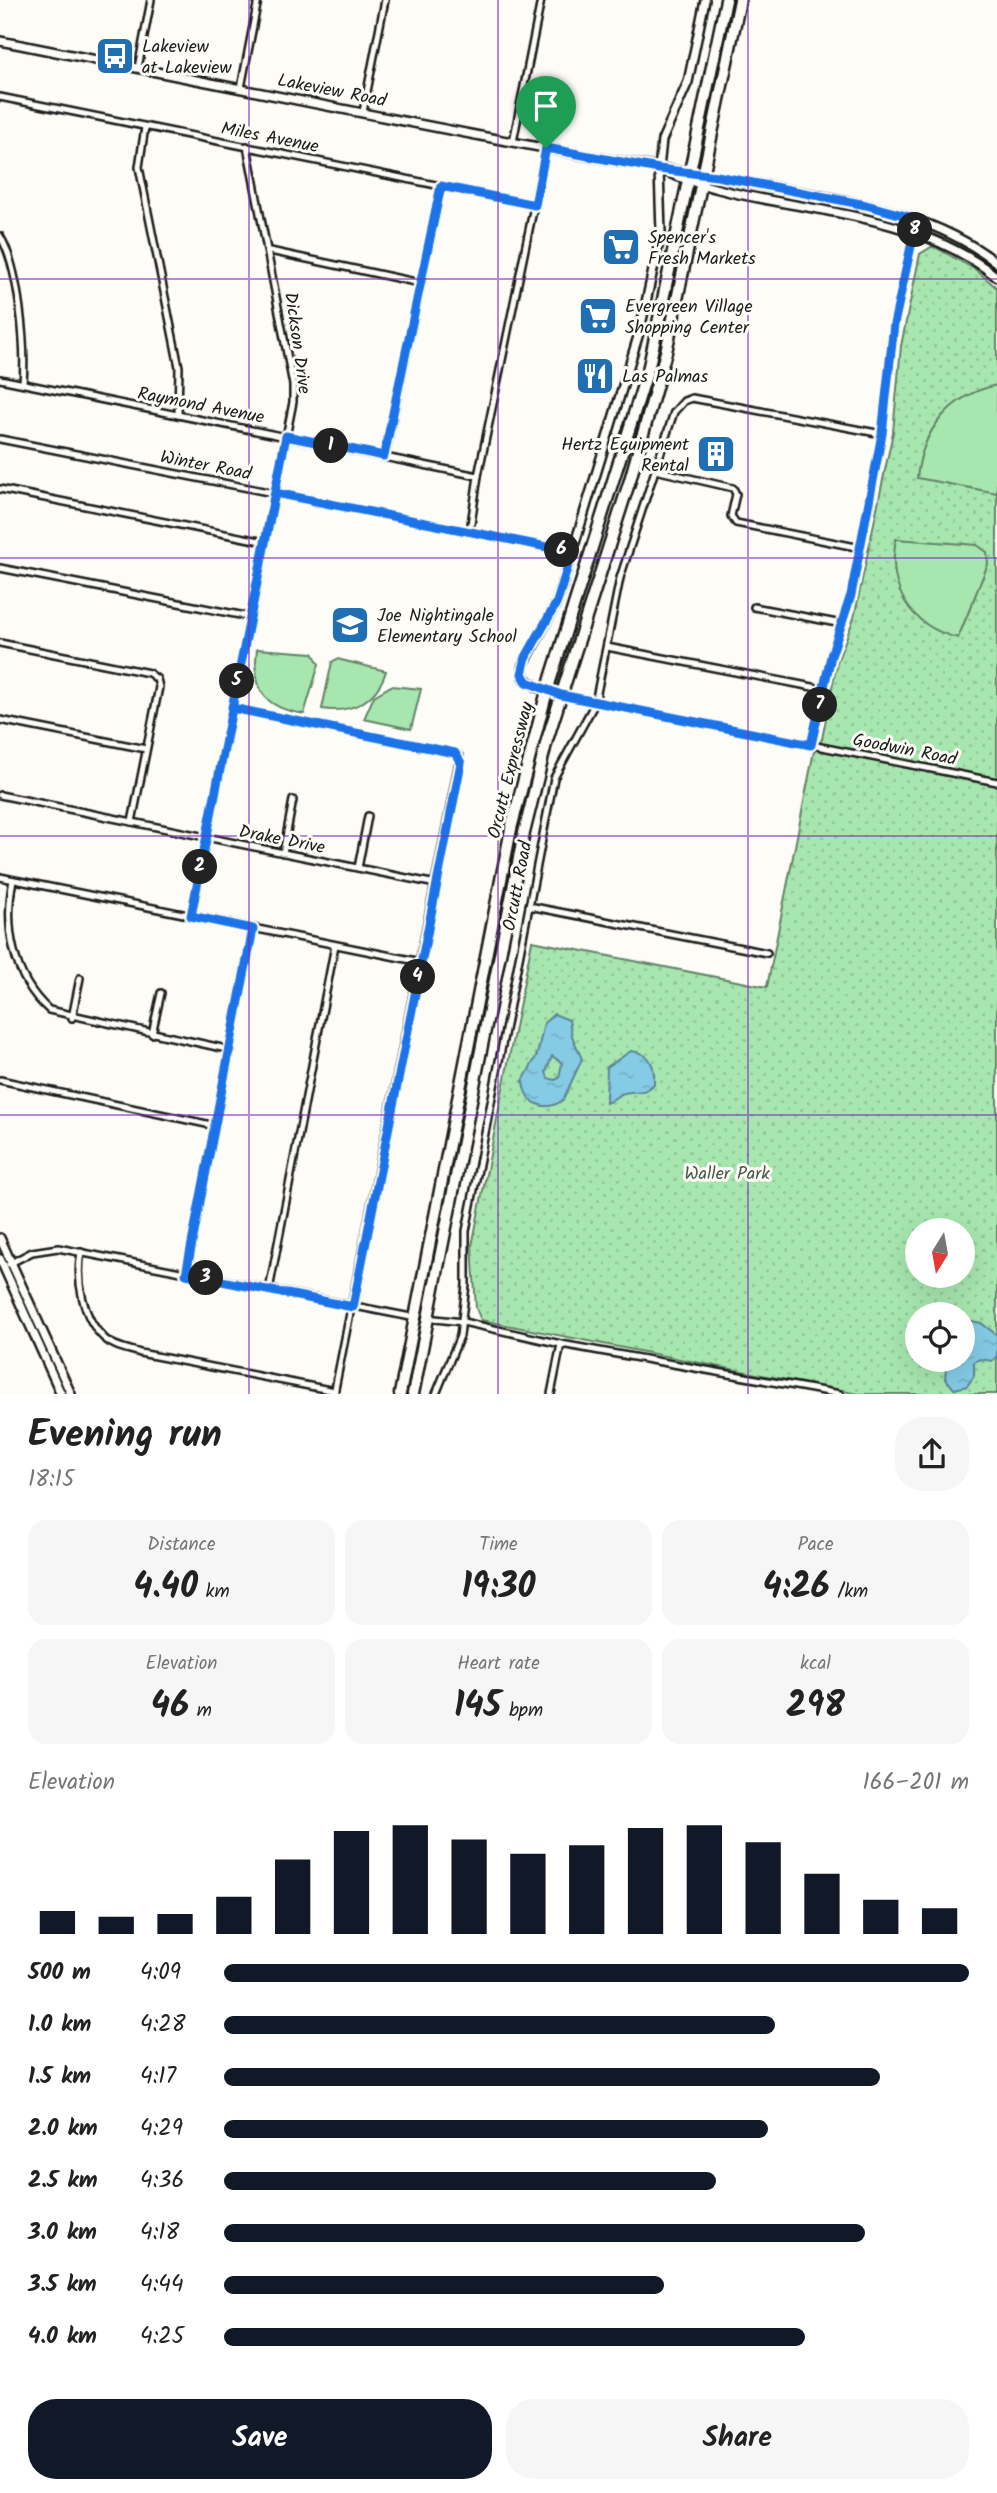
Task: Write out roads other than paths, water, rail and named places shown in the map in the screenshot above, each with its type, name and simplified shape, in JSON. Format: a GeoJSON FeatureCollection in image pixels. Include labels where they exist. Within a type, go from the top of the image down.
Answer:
{"type":"FeatureCollection","features":[{"type":"Feature","properties":{"kind":"highway","name":"Orcutt Expressway"},"geometry":{"type":"LineString","coordinates":[[400,1394],[505,856],[547,691],[645,384],[691,177],[726,0]]}},
{"type":"Feature","properties":{"kind":"highway","name":"Orcutt Expressway"},"geometry":{"type":"LineString","coordinates":[[413,1394],[515,873],[547,740],[660,376],[704,186],[740,0]]}},
{"type":"Feature","properties":{"kind":"main road"},"geometry":{"type":"LineString","coordinates":[[561,695],[527,682],[523,677],[523,666],[557,602],[647,300],[661,233],[659,169],[662,140],[688,82],[705,0]]}},
{"type":"Feature","properties":{"kind":"main road","name":"Lakeview Road"},"geometry":{"type":"LineString","coordinates":[[0,41],[691,177]]}},
{"type":"Feature","properties":{"kind":"main road"},"geometry":{"type":"LineString","coordinates":[[691,177],[706,174],[866,205],[917,219],[967,243],[997,263]]}},
{"type":"Feature","properties":{"kind":"main road"},"geometry":{"type":"LineString","coordinates":[[691,177],[704,186],[870,219],[914,232],[963,255],[997,277]]}},
{"type":"Feature","properties":{"kind":"main road"},"geometry":{"type":"LineString","coordinates":[[0,1238],[5,1263],[61,1394]]}},
{"type":"Feature","properties":{"kind":"main road"},"geometry":{"type":"LineString","coordinates":[[5,1263],[71,1394]]}},
{"type":"Feature","properties":{"kind":"street"},"geometry":{"type":"LineString","coordinates":[[138,68],[151,0]]}},
{"type":"Feature","properties":{"kind":"street"},"geometry":{"type":"LineString","coordinates":[[241,88],[258,0]]}},
{"type":"Feature","properties":{"kind":"street"},"geometry":{"type":"LineString","coordinates":[[363,112],[385,0]]}},
{"type":"Feature","properties":{"kind":"street"},"geometry":{"type":"LineString","coordinates":[[513,142],[541,0]]}},
{"type":"Feature","properties":{"kind":"street"},"geometry":{"type":"LineString","coordinates":[[0,106],[1,97]]}},
{"type":"Feature","properties":{"kind":"street","name":"Miles Avenue"},"geometry":{"type":"LineString","coordinates":[[1,97],[535,205]]}},
{"type":"Feature","properties":{"kind":"street"},"geometry":{"type":"LineString","coordinates":[[145,127],[139,167],[179,368],[178,415]]}},
{"type":"Feature","properties":{"kind":"street","name":"Dickson Drive"},"geometry":{"type":"LineString","coordinates":[[191,916],[286,436],[293,385],[270,251],[247,146]]}},
{"type":"Feature","properties":{"kind":"street"},"geometry":{"type":"LineString","coordinates":[[470,531],[478,476],[546,148]]}},
{"type":"Feature","properties":{"kind":"street"},"geometry":{"type":"LineString","coordinates":[[384,456],[441,186]]}},
{"type":"Feature","properties":{"kind":"street"},"geometry":{"type":"LineString","coordinates":[[811,745],[861,548],[882,434],[894,324],[917,219]]}},
{"type":"Feature","properties":{"kind":"street"},"geometry":{"type":"LineString","coordinates":[[0,236],[9,258],[21,321],[25,348],[23,383]]}},
{"type":"Feature","properties":{"kind":"street"},"geometry":{"type":"LineString","coordinates":[[270,251],[420,282]]}},
{"type":"Feature","properties":{"kind":"street","name":"Raymond Avenue"},"geometry":{"type":"LineString","coordinates":[[0,379],[478,476]]}},
{"type":"Feature","properties":{"kind":"street","name":"Orcutt Road"},"geometry":{"type":"LineString","coordinates":[[436,1394],[463,1322],[466,1231],[554,778],[595,703],[620,578],[671,419],[684,401],[707,400],[882,434]]}},
{"type":"Feature","properties":{"kind":"street","name":"Winter Road"},"geometry":{"type":"LineString","coordinates":[[0,439],[572,552]]}},
{"type":"Feature","properties":{"kind":"street"},"geometry":{"type":"LineString","coordinates":[[654,470],[733,488],[736,494],[731,516],[736,523],[861,548]]}},
{"type":"Feature","properties":{"kind":"street"},"geometry":{"type":"LineString","coordinates":[[0,489],[265,542]]}},
{"type":"Feature","properties":{"kind":"street"},"geometry":{"type":"LineString","coordinates":[[0,568],[250,617]]}},
{"type":"Feature","properties":{"kind":"street"},"geometry":{"type":"LineString","coordinates":[[754,607],[842,624]]}},
{"type":"Feature","properties":{"kind":"street"},"geometry":{"type":"LineString","coordinates":[[0,643],[149,673],[157,679],[159,687],[132,822]]}},
{"type":"Feature","properties":{"kind":"street"},"geometry":{"type":"LineString","coordinates":[[607,647],[823,690]]}},
{"type":"Feature","properties":{"kind":"street","name":"Goodwin Road"},"geometry":{"type":"LineString","coordinates":[[561,695],[997,782]]}},
{"type":"Feature","properties":{"kind":"street"},"geometry":{"type":"LineString","coordinates":[[81,1252],[79,1287],[98,1331],[112,1344],[140,1353],[335,1392],[460,757],[455,753],[232,708]]}},
{"type":"Feature","properties":{"kind":"street"},"geometry":{"type":"LineString","coordinates":[[0,720],[146,749]]}},
{"type":"Feature","properties":{"kind":"street","name":"Drake Drive"},"geometry":{"type":"LineString","coordinates":[[0,795],[436,884]]}},
{"type":"Feature","properties":{"kind":"street"},"geometry":{"type":"LineString","coordinates":[[283,853],[293,800]]}},
{"type":"Feature","properties":{"kind":"street"},"geometry":{"type":"LineString","coordinates":[[358,868],[368,816]]}},
{"type":"Feature","properties":{"kind":"street"},"geometry":{"type":"LineString","coordinates":[[0,877],[421,961]]}},
{"type":"Feature","properties":{"kind":"street"},"geometry":{"type":"LineString","coordinates":[[13,880],[8,928],[21,969],[42,1004],[55,1013],[72,1018],[231,1050]]}},
{"type":"Feature","properties":{"kind":"street"},"geometry":{"type":"LineString","coordinates":[[529,906],[767,953]]}},
{"type":"Feature","properties":{"kind":"street"},"geometry":{"type":"LineString","coordinates":[[186,1274],[253,929]]}},
{"type":"Feature","properties":{"kind":"street"},"geometry":{"type":"LineString","coordinates":[[269,1290],[335,945]]}},
{"type":"Feature","properties":{"kind":"street"},"geometry":{"type":"LineString","coordinates":[[72,1018],[80,978]]}},
{"type":"Feature","properties":{"kind":"street"},"geometry":{"type":"LineString","coordinates":[[152,1034],[161,993]]}},
{"type":"Feature","properties":{"kind":"street"},"geometry":{"type":"LineString","coordinates":[[0,1080],[216,1126]]}},
{"type":"Feature","properties":{"kind":"street"},"geometry":{"type":"LineString","coordinates":[[5,1263],[47,1249],[81,1252],[353,1307],[414,1318],[463,1322],[800,1391],[840,1394]]}},
{"type":"Feature","properties":{"kind":"street"},"geometry":{"type":"LineString","coordinates":[[551,1394],[561,1344]]}},
{"type":"Feature","properties":{"kind":"water"},"geometry":{"type":"Polygon","coordinates":[[[554,1014],[569,1020],[572,1036],[582,1059],[563,1100],[549,1106],[532,1101],[523,1081],[537,1055],[544,1023],[554,1014]],[[552,1056],[546,1072],[548,1078],[559,1078],[562,1063],[552,1056]]]}},
{"type":"Feature","properties":{"kind":"water"},"geometry":{"type":"Polygon","coordinates":[[[631,1051],[643,1054],[650,1061],[654,1071],[654,1084],[642,1091],[621,1094],[606,1103],[607,1067],[631,1051]]]}},
{"type":"Feature","properties":{"kind":"water"},"geometry":{"type":"Polygon","coordinates":[[[975,1322],[997,1335],[997,1356],[992,1361],[980,1359],[975,1362],[975,1322]]]}},
{"type":"Feature","properties":{"kind":"water"},"geometry":{"type":"Polygon","coordinates":[[[946,1372],[974,1372],[967,1386],[954,1389],[945,1378],[946,1372]]]}},
{"type":"Feature","properties":{"kind":"place","name":"Lakeview at Lakeview"},"geometry":{"type":"Point","coordinates":[115,56]}},
{"type":"Feature","properties":{"kind":"place","name":"Spencer's Fresh Markets"},"geometry":{"type":"Point","coordinates":[621,247]}},
{"type":"Feature","properties":{"kind":"place","name":"Evergreen Village Shopping Center"},"geometry":{"type":"Point","coordinates":[598,316]}},
{"type":"Feature","properties":{"kind":"place","name":"Las Palmas"},"geometry":{"type":"Point","coordinates":[595,376]}},
{"type":"Feature","properties":{"kind":"place","name":"Hertz Equipment Rental"},"geometry":{"type":"Point","coordinates":[716,454]}},
{"type":"Feature","properties":{"kind":"place","name":"Joe Nightingale Elementary School"},"geometry":{"type":"Point","coordinates":[350,625]}},
{"type":"Feature","properties":{"kind":"park label","name":"Waller Park"},"geometry":{"type":"Point","coordinates":[727,1173]}}]}
